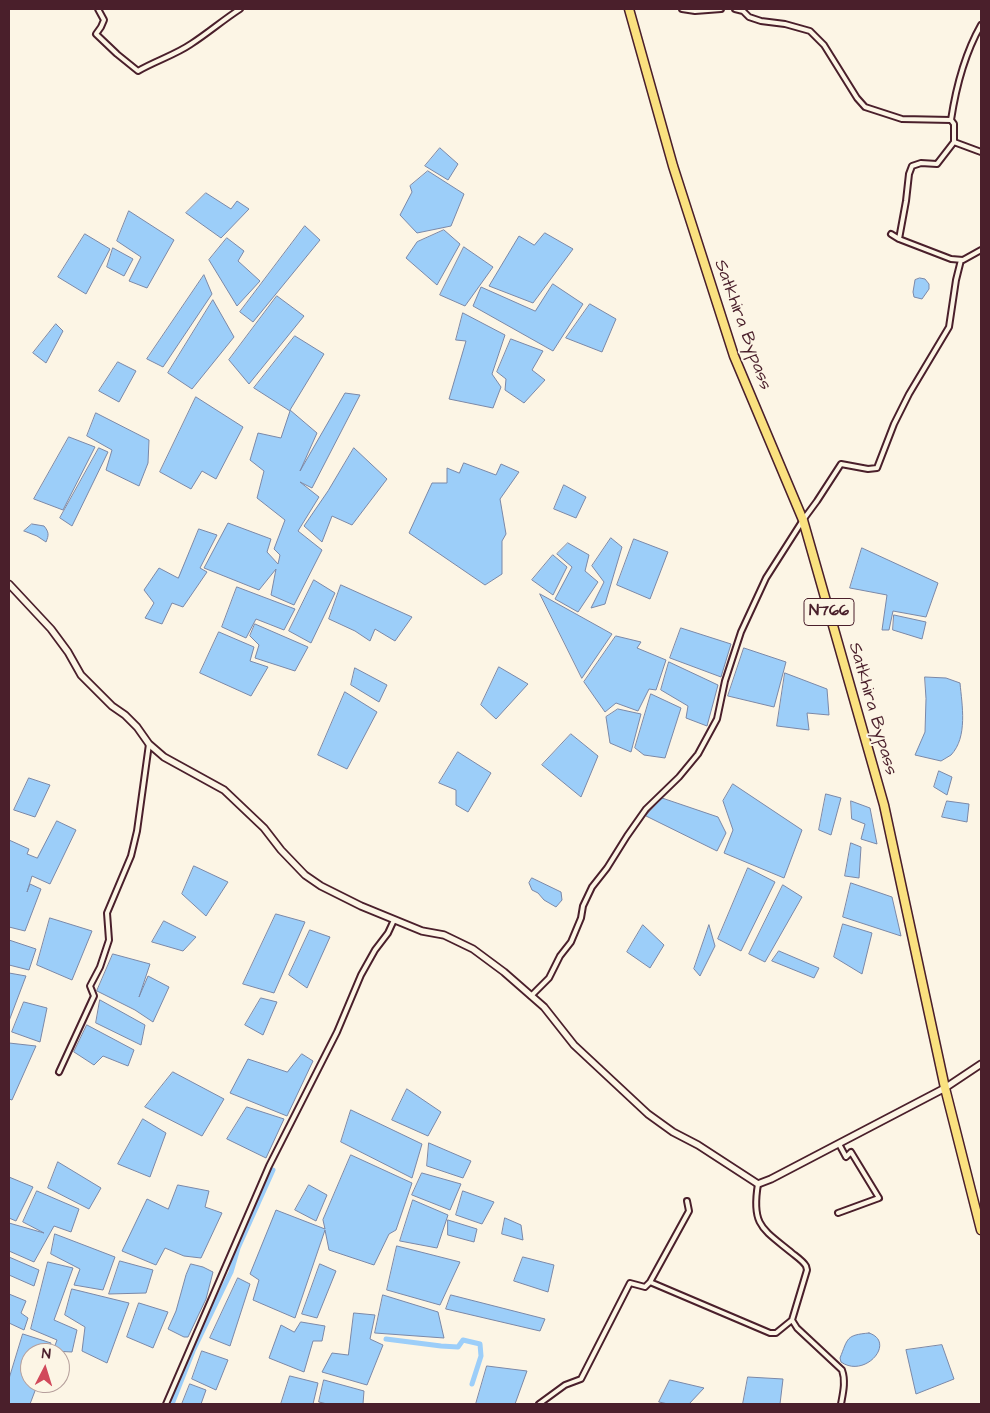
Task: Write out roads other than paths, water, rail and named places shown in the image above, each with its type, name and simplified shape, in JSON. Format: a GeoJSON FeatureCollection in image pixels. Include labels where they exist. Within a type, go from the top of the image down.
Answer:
{"type":"FeatureCollection","features":[{"type":"Feature","properties":{"kind":"highway","name":"Satkhira Bypass"},"geometry":{"type":"LineString","coordinates":[[629,9],[673,166],[734,356],[803,520],[884,804],[945,1088],[981,1230]]}},
{"type":"Feature","properties":{"kind":"street"},"geometry":{"type":"LineString","coordinates":[[98,9],[104,20],[96,34],[138,71],[192,44],[240,9]]}},
{"type":"Feature","properties":{"kind":"street"},"geometry":{"type":"LineString","coordinates":[[682,9],[695,11],[721,9]]}},
{"type":"Feature","properties":{"kind":"street"},"geometry":{"type":"LineString","coordinates":[[735,9],[760,21],[785,24],[810,31],[824,45],[857,98],[865,107],[902,119],[950,120],[954,124],[954,142],[937,164],[921,163],[912,166],[909,174],[899,239]]}},
{"type":"Feature","properties":{"kind":"street"},"geometry":{"type":"LineString","coordinates":[[950,120],[955,92],[965,61],[981,25]]}},
{"type":"Feature","properties":{"kind":"street"},"geometry":{"type":"LineString","coordinates":[[954,142],[981,152]]}},
{"type":"Feature","properties":{"kind":"street"},"geometry":{"type":"LineString","coordinates":[[891,234],[899,239],[951,259],[961,260],[981,250]]}},
{"type":"Feature","properties":{"kind":"street"},"geometry":{"type":"LineString","coordinates":[[531,996],[549,978],[560,956],[571,942],[581,918],[583,906],[592,887],[627,836],[646,809],[678,777],[703,746],[717,719],[741,632],[766,578],[803,520],[841,464],[868,469],[877,468],[894,424],[909,394],[949,327],[961,260]]}},
{"type":"Feature","properties":{"kind":"street"},"geometry":{"type":"LineString","coordinates":[[9,584],[51,629],[68,652],[81,675],[112,706],[137,727],[149,744],[164,757],[224,790],[264,828],[280,850],[305,875],[321,886],[361,906],[422,931],[444,935],[473,948],[504,972],[544,1008],[574,1045],[648,1114],[673,1132],[698,1145],[758,1184]]}},
{"type":"Feature","properties":{"kind":"street"},"geometry":{"type":"LineString","coordinates":[[59,1072],[94,996],[90,986],[100,966],[109,940],[107,913],[131,856],[137,831],[149,744]]}},
{"type":"Feature","properties":{"kind":"street"},"geometry":{"type":"LineString","coordinates":[[166,1404],[270,1166],[338,1032],[361,975],[375,950],[388,933],[394,920]]}},
{"type":"Feature","properties":{"kind":"street"},"geometry":{"type":"LineString","coordinates":[[758,1184],[945,1088],[981,1064]]}},
{"type":"Feature","properties":{"kind":"street"},"geometry":{"type":"LineString","coordinates":[[838,1213],[879,1198],[851,1152],[846,1157],[839,1144]]}},
{"type":"Feature","properties":{"kind":"street"},"geometry":{"type":"LineString","coordinates":[[650,1282],[770,1333],[776,1333],[792,1320],[807,1270],[806,1266],[765,1230],[758,1220],[756,1208],[758,1184]]}},
{"type":"Feature","properties":{"kind":"street"},"geometry":{"type":"LineString","coordinates":[[539,1404],[565,1385],[581,1379],[630,1283],[645,1288],[650,1282],[689,1212],[687,1201]]}},
{"type":"Feature","properties":{"kind":"street"},"geometry":{"type":"LineString","coordinates":[[792,1320],[797,1328],[842,1370],[844,1387],[841,1404]]}},
{"type":"Feature","properties":{"kind":"water"},"geometry":{"type":"Polygon","coordinates":[[[440,148],[458,164],[448,180],[425,166],[440,148]]]}},
{"type":"Feature","properties":{"kind":"water"},"geometry":{"type":"Polygon","coordinates":[[[428,171],[464,194],[451,226],[417,233],[400,215],[412,192],[410,186],[428,171]]]}},
{"type":"Feature","properties":{"kind":"water"},"geometry":{"type":"Polygon","coordinates":[[[206,193],[231,209],[237,201],[249,209],[221,238],[186,213],[206,193]]]}},
{"type":"Feature","properties":{"kind":"water"},"geometry":{"type":"Polygon","coordinates":[[[129,211],[174,240],[147,288],[129,281],[141,257],[117,241],[129,211]]]}},
{"type":"Feature","properties":{"kind":"water"},"geometry":{"type":"Polygon","coordinates":[[[305,226],[320,240],[253,322],[240,312],[305,226]]]}},
{"type":"Feature","properties":{"kind":"water"},"geometry":{"type":"Polygon","coordinates":[[[444,230],[460,244],[437,285],[406,258],[417,242],[444,230]]]}},
{"type":"Feature","properties":{"kind":"water"},"geometry":{"type":"Polygon","coordinates":[[[545,233],[573,249],[533,303],[489,286],[519,236],[534,245],[545,233]]]}},
{"type":"Feature","properties":{"kind":"water"},"geometry":{"type":"Polygon","coordinates":[[[85,234],[110,249],[86,294],[58,277],[85,234]]]}},
{"type":"Feature","properties":{"kind":"water"},"geometry":{"type":"Polygon","coordinates":[[[227,238],[244,251],[238,261],[260,281],[237,306],[209,260],[227,238]]]}},
{"type":"Feature","properties":{"kind":"water"},"geometry":{"type":"Polygon","coordinates":[[[464,247],[493,267],[465,306],[440,295],[464,247]]]}},
{"type":"Feature","properties":{"kind":"water"},"geometry":{"type":"Polygon","coordinates":[[[113,248],[133,259],[124,276],[107,267],[113,248]]]}},
{"type":"Feature","properties":{"kind":"water"},"geometry":{"type":"Polygon","coordinates":[[[204,275],[212,294],[163,367],[147,359],[204,275]]]}},
{"type":"Feature","properties":{"kind":"water"},"geometry":{"type":"Polygon","coordinates":[[[925,279],[929,284],[929,289],[922,299],[914,297],[913,292],[915,280],[925,279]]]}},
{"type":"Feature","properties":{"kind":"water"},"geometry":{"type":"Polygon","coordinates":[[[553,284],[583,304],[553,351],[473,306],[481,287],[535,311],[553,284]]]}},
{"type":"Feature","properties":{"kind":"water"},"geometry":{"type":"Polygon","coordinates":[[[277,296],[304,316],[249,384],[229,360],[277,296]]]}},
{"type":"Feature","properties":{"kind":"water"},"geometry":{"type":"Polygon","coordinates":[[[213,300],[234,337],[192,389],[168,373],[213,300]]]}},
{"type":"Feature","properties":{"kind":"water"},"geometry":{"type":"Polygon","coordinates":[[[590,304],[616,319],[602,352],[566,338],[590,304]]]}},
{"type":"Feature","properties":{"kind":"water"},"geometry":{"type":"Polygon","coordinates":[[[463,313],[505,335],[492,374],[501,387],[493,408],[449,399],[466,341],[456,340],[463,313]]]}},
{"type":"Feature","properties":{"kind":"water"},"geometry":{"type":"Polygon","coordinates":[[[56,324],[63,331],[46,363],[33,353],[56,324]]]}},
{"type":"Feature","properties":{"kind":"water"},"geometry":{"type":"Polygon","coordinates":[[[295,336],[324,354],[290,410],[317,433],[300,471],[345,393],[360,395],[312,488],[300,482],[319,497],[298,531],[322,550],[294,605],[271,595],[276,569],[259,590],[204,568],[228,523],[271,539],[267,552],[278,564],[280,555],[274,549],[285,520],[257,498],[264,471],[250,460],[258,433],[281,438],[290,411],[254,388],[295,336]]]}},
{"type":"Feature","properties":{"kind":"water"},"geometry":{"type":"Polygon","coordinates":[[[511,339],[543,351],[532,370],[545,380],[524,403],[505,390],[506,379],[497,372],[511,339]]]}},
{"type":"Feature","properties":{"kind":"water"},"geometry":{"type":"Polygon","coordinates":[[[118,362],[136,371],[119,402],[99,391],[118,362]]]}},
{"type":"Feature","properties":{"kind":"water"},"geometry":{"type":"Polygon","coordinates":[[[196,397],[243,427],[216,479],[202,471],[191,489],[160,472],[196,397]]]}},
{"type":"Feature","properties":{"kind":"water"},"geometry":{"type":"Polygon","coordinates":[[[96,413],[149,440],[148,463],[139,486],[106,470],[112,450],[87,436],[96,413]]]}},
{"type":"Feature","properties":{"kind":"water"},"geometry":{"type":"Polygon","coordinates":[[[69,437],[95,447],[63,510],[34,499],[69,437]]]}},
{"type":"Feature","properties":{"kind":"water"},"geometry":{"type":"Polygon","coordinates":[[[99,448],[108,452],[72,526],[60,518],[99,448]]]}},
{"type":"Feature","properties":{"kind":"water"},"geometry":{"type":"Polygon","coordinates":[[[354,448],[387,479],[352,525],[332,516],[322,542],[304,526],[354,448]]]}},
{"type":"Feature","properties":{"kind":"water"},"geometry":{"type":"Polygon","coordinates":[[[464,463],[496,475],[501,464],[519,472],[500,499],[506,534],[502,541],[502,574],[485,585],[409,533],[432,483],[447,483],[447,468],[459,473],[464,463]]]}},
{"type":"Feature","properties":{"kind":"water"},"geometry":{"type":"Polygon","coordinates":[[[564,485],[586,497],[576,518],[554,509],[564,485]]]}},
{"type":"Feature","properties":{"kind":"water"},"geometry":{"type":"Polygon","coordinates":[[[32,524],[44,526],[48,534],[46,542],[24,531],[32,524]]]}},
{"type":"Feature","properties":{"kind":"water"},"geometry":{"type":"Polygon","coordinates":[[[199,529],[217,535],[200,568],[207,572],[183,607],[172,603],[162,624],[145,618],[154,603],[144,590],[159,568],[178,578],[199,529]]]}},
{"type":"Feature","properties":{"kind":"water"},"geometry":{"type":"Polygon","coordinates":[[[611,538],[622,547],[605,604],[591,608],[604,582],[592,566],[611,538]]]}},
{"type":"Feature","properties":{"kind":"water"},"geometry":{"type":"Polygon","coordinates":[[[634,539],[668,552],[650,599],[617,585],[634,539]]]}},
{"type":"Feature","properties":{"kind":"water"},"geometry":{"type":"Polygon","coordinates":[[[568,543],[589,555],[585,571],[598,582],[578,612],[555,599],[572,567],[557,554],[568,543]]]}},
{"type":"Feature","properties":{"kind":"water"},"geometry":{"type":"Polygon","coordinates":[[[862,548],[938,583],[926,617],[893,611],[889,630],[882,630],[887,595],[850,588],[862,548]]]}},
{"type":"Feature","properties":{"kind":"water"},"geometry":{"type":"Polygon","coordinates":[[[553,555],[567,567],[553,595],[532,580],[553,555]]]}},
{"type":"Feature","properties":{"kind":"water"},"geometry":{"type":"Polygon","coordinates":[[[314,580],[335,593],[311,643],[289,631],[314,580]]]}},
{"type":"Feature","properties":{"kind":"water"},"geometry":{"type":"Polygon","coordinates":[[[341,585],[412,617],[395,641],[375,629],[370,641],[355,631],[329,619],[341,585]]]}},
{"type":"Feature","properties":{"kind":"water"},"geometry":{"type":"Polygon","coordinates":[[[237,587],[295,609],[284,630],[256,619],[246,638],[222,627],[237,587]]]}},
{"type":"Feature","properties":{"kind":"water"},"geometry":{"type":"Polygon","coordinates":[[[540,594],[612,634],[582,678],[540,594]]]}},
{"type":"Feature","properties":{"kind":"water"},"geometry":{"type":"Polygon","coordinates":[[[894,615],[926,622],[922,639],[893,630],[894,615]]]}},
{"type":"Feature","properties":{"kind":"water"},"geometry":{"type":"Polygon","coordinates":[[[255,624],[308,647],[295,671],[255,658],[259,645],[250,636],[255,624]]]}},
{"type":"Feature","properties":{"kind":"water"},"geometry":{"type":"Polygon","coordinates":[[[681,628],[731,644],[721,677],[670,658],[681,628]]]}},
{"type":"Feature","properties":{"kind":"water"},"geometry":{"type":"Polygon","coordinates":[[[219,632],[254,647],[250,661],[268,667],[251,696],[200,673],[219,632]]]}},
{"type":"Feature","properties":{"kind":"water"},"geometry":{"type":"Polygon","coordinates":[[[616,636],[641,642],[637,648],[666,660],[656,690],[649,689],[638,711],[616,703],[605,712],[584,682],[616,636]]]}},
{"type":"Feature","properties":{"kind":"water"},"geometry":{"type":"Polygon","coordinates":[[[744,648],[786,662],[774,707],[728,696],[744,648]]]}},
{"type":"Feature","properties":{"kind":"water"},"geometry":{"type":"Polygon","coordinates":[[[669,662],[718,685],[707,726],[686,718],[688,706],[661,690],[669,662]]]}},
{"type":"Feature","properties":{"kind":"water"},"geometry":{"type":"Polygon","coordinates":[[[499,667],[528,684],[496,719],[481,705],[499,667]]]}},
{"type":"Feature","properties":{"kind":"water"},"geometry":{"type":"Polygon","coordinates":[[[355,668],[387,685],[379,702],[351,685],[355,668]]]}},
{"type":"Feature","properties":{"kind":"water"},"geometry":{"type":"Polygon","coordinates":[[[785,673],[827,689],[829,715],[807,713],[809,730],[777,726],[785,673]]]}},
{"type":"Feature","properties":{"kind":"water"},"geometry":{"type":"Polygon","coordinates":[[[925,677],[946,678],[960,683],[963,721],[960,739],[951,755],[941,761],[915,755],[925,732],[925,677]]]}},
{"type":"Feature","properties":{"kind":"water"},"geometry":{"type":"Polygon","coordinates":[[[345,692],[377,712],[347,769],[318,755],[345,692]]]}},
{"type":"Feature","properties":{"kind":"water"},"geometry":{"type":"Polygon","coordinates":[[[651,694],[681,708],[665,758],[644,755],[635,748],[651,694]]]}},
{"type":"Feature","properties":{"kind":"water"},"geometry":{"type":"Polygon","coordinates":[[[618,709],[641,714],[631,752],[610,743],[606,717],[618,709]]]}},
{"type":"Feature","properties":{"kind":"water"},"geometry":{"type":"Polygon","coordinates":[[[571,734],[598,756],[581,797],[542,765],[571,734]]]}},
{"type":"Feature","properties":{"kind":"water"},"geometry":{"type":"Polygon","coordinates":[[[458,752],[491,773],[468,812],[456,805],[456,790],[439,783],[458,752]]]}},
{"type":"Feature","properties":{"kind":"water"},"geometry":{"type":"Polygon","coordinates":[[[939,771],[952,777],[947,795],[934,787],[939,771]]]}},
{"type":"Feature","properties":{"kind":"water"},"geometry":{"type":"Polygon","coordinates":[[[29,778],[50,785],[35,817],[14,810],[29,778]]]}},
{"type":"Feature","properties":{"kind":"water"},"geometry":{"type":"Polygon","coordinates":[[[733,784],[802,830],[784,878],[724,853],[733,830],[723,801],[733,784]]]}},
{"type":"Feature","properties":{"kind":"water"},"geometry":{"type":"Polygon","coordinates":[[[826,794],[841,798],[831,835],[819,830],[826,794]]]}},
{"type":"Feature","properties":{"kind":"water"},"geometry":{"type":"Polygon","coordinates":[[[662,798],[718,817],[726,833],[717,851],[646,816],[662,798]]]}},
{"type":"Feature","properties":{"kind":"water"},"geometry":{"type":"Polygon","coordinates":[[[851,801],[870,808],[877,844],[861,839],[865,824],[852,819],[851,801]]]}},
{"type":"Feature","properties":{"kind":"water"},"geometry":{"type":"Polygon","coordinates":[[[947,801],[969,804],[967,822],[942,817],[947,801]]]}},
{"type":"Feature","properties":{"kind":"water"},"geometry":{"type":"Polygon","coordinates":[[[57,821],[76,830],[50,884],[32,876],[27,892],[30,884],[41,889],[25,931],[9,927],[9,840],[29,849],[27,854],[37,858],[57,821]]]}},
{"type":"Feature","properties":{"kind":"water"},"geometry":{"type":"Polygon","coordinates":[[[851,843],[861,847],[859,878],[845,876],[851,843]]]}},
{"type":"Feature","properties":{"kind":"water"},"geometry":{"type":"Polygon","coordinates":[[[194,866],[228,882],[206,916],[182,894],[194,866]]]}},
{"type":"Feature","properties":{"kind":"water"},"geometry":{"type":"Polygon","coordinates":[[[748,868],[775,882],[741,951],[718,939],[748,868]]]}},
{"type":"Feature","properties":{"kind":"water"},"geometry":{"type":"Polygon","coordinates":[[[532,878],[561,892],[562,900],[556,907],[532,890],[529,883],[532,878]]]}},
{"type":"Feature","properties":{"kind":"water"},"geometry":{"type":"Polygon","coordinates":[[[851,883],[892,897],[901,936],[843,917],[851,883]]]}},
{"type":"Feature","properties":{"kind":"water"},"geometry":{"type":"Polygon","coordinates":[[[783,885],[802,897],[765,962],[749,954],[783,885]]]}},
{"type":"Feature","properties":{"kind":"water"},"geometry":{"type":"Polygon","coordinates":[[[276,914],[305,922],[274,993],[243,984],[276,914]]]}},
{"type":"Feature","properties":{"kind":"water"},"geometry":{"type":"Polygon","coordinates":[[[50,918],[92,931],[72,980],[37,965],[50,918]]]}},
{"type":"Feature","properties":{"kind":"water"},"geometry":{"type":"Polygon","coordinates":[[[164,921],[196,937],[183,951],[152,942],[164,921]]]}},
{"type":"Feature","properties":{"kind":"water"},"geometry":{"type":"Polygon","coordinates":[[[843,924],[872,933],[862,974],[834,957],[843,924]]]}},
{"type":"Feature","properties":{"kind":"water"},"geometry":{"type":"Polygon","coordinates":[[[643,925],[664,945],[650,968],[627,952],[643,925]]]}},
{"type":"Feature","properties":{"kind":"water"},"geometry":{"type":"Polygon","coordinates":[[[709,925],[715,946],[700,976],[694,969],[709,925]]]}},
{"type":"Feature","properties":{"kind":"water"},"geometry":{"type":"Polygon","coordinates":[[[310,930],[330,937],[307,988],[289,975],[310,930]]]}},
{"type":"Feature","properties":{"kind":"water"},"geometry":{"type":"Polygon","coordinates":[[[9,940],[36,949],[29,970],[9,965],[9,940]]]}},
{"type":"Feature","properties":{"kind":"water"},"geometry":{"type":"Polygon","coordinates":[[[779,951],[819,968],[814,978],[772,961],[779,951]]]}},
{"type":"Feature","properties":{"kind":"water"},"geometry":{"type":"Polygon","coordinates":[[[113,954],[150,964],[139,997],[148,976],[169,987],[153,1022],[135,1010],[97,991],[113,954]]]}},
{"type":"Feature","properties":{"kind":"water"},"geometry":{"type":"Polygon","coordinates":[[[9,973],[26,976],[9,1021],[9,973]]]}},
{"type":"Feature","properties":{"kind":"water"},"geometry":{"type":"Polygon","coordinates":[[[261,998],[277,1002],[263,1035],[245,1025],[261,998]]]}},
{"type":"Feature","properties":{"kind":"water"},"geometry":{"type":"Polygon","coordinates":[[[100,1000],[145,1025],[141,1045],[96,1023],[100,1000]]]}},
{"type":"Feature","properties":{"kind":"water"},"geometry":{"type":"Polygon","coordinates":[[[24,1002],[47,1008],[40,1042],[12,1032],[24,1002]]]}},
{"type":"Feature","properties":{"kind":"water"},"geometry":{"type":"Polygon","coordinates":[[[87,1025],[134,1050],[128,1066],[103,1056],[94,1065],[74,1052],[87,1025]]]}},
{"type":"Feature","properties":{"kind":"water"},"geometry":{"type":"Polygon","coordinates":[[[9,1043],[36,1046],[12,1100],[9,1099],[9,1043]]]}},
{"type":"Feature","properties":{"kind":"water"},"geometry":{"type":"Polygon","coordinates":[[[302,1054],[313,1061],[287,1116],[230,1093],[248,1059],[287,1072],[302,1054]]]}},
{"type":"Feature","properties":{"kind":"water"},"geometry":{"type":"Polygon","coordinates":[[[173,1072],[224,1099],[202,1136],[145,1107],[173,1072]]]}},
{"type":"Feature","properties":{"kind":"water"},"geometry":{"type":"Polygon","coordinates":[[[407,1089],[441,1112],[428,1136],[392,1120],[407,1089]]]}},
{"type":"Feature","properties":{"kind":"water"},"geometry":{"type":"Polygon","coordinates":[[[247,1107],[284,1119],[266,1158],[227,1139],[247,1107]]]}},
{"type":"Feature","properties":{"kind":"water"},"geometry":{"type":"Polygon","coordinates":[[[351,1110],[422,1144],[412,1178],[341,1142],[351,1110]]]}},
{"type":"Feature","properties":{"kind":"water"},"geometry":{"type":"Polygon","coordinates":[[[143,1119],[166,1133],[150,1177],[118,1164],[143,1119]]]}},
{"type":"Feature","properties":{"kind":"water"},"geometry":{"type":"Polygon","coordinates":[[[429,1143],[471,1161],[463,1178],[427,1166],[429,1143]]]}},
{"type":"Feature","properties":{"kind":"water"},"geometry":{"type":"Polygon","coordinates":[[[351,1155],[412,1183],[396,1230],[389,1234],[374,1265],[329,1250],[325,1230],[295,1318],[253,1300],[259,1280],[250,1274],[276,1210],[325,1229],[323,1220],[351,1155]]]}},
{"type":"Feature","properties":{"kind":"water"},"geometry":{"type":"Polygon","coordinates":[[[58,1162],[101,1188],[89,1209],[48,1188],[58,1162]]]}},
{"type":"Feature","properties":{"kind":"water"},"geometry":{"type":"Polygon","coordinates":[[[422,1173],[461,1184],[450,1210],[412,1195],[422,1173]]]}},
{"type":"Feature","properties":{"kind":"water"},"geometry":{"type":"Polygon","coordinates":[[[9,1177],[33,1187],[16,1221],[9,1218],[9,1177]]]}},
{"type":"Feature","properties":{"kind":"water"},"geometry":{"type":"Polygon","coordinates":[[[178,1185],[209,1191],[205,1207],[222,1213],[201,1258],[184,1256],[165,1248],[156,1265],[122,1251],[147,1199],[168,1209],[178,1185]]]}},
{"type":"Feature","properties":{"kind":"water"},"geometry":{"type":"Polygon","coordinates":[[[309,1185],[327,1195],[316,1221],[295,1210],[309,1185]]]}},
{"type":"Feature","properties":{"kind":"water"},"geometry":{"type":"Polygon","coordinates":[[[37,1191],[79,1209],[71,1232],[54,1226],[34,1262],[9,1251],[9,1223],[44,1233],[23,1222],[37,1191]]]}},
{"type":"Feature","properties":{"kind":"water"},"geometry":{"type":"Polygon","coordinates":[[[463,1191],[494,1202],[482,1224],[456,1215],[463,1191]]]}},
{"type":"Feature","properties":{"kind":"water"},"geometry":{"type":"Polygon","coordinates":[[[413,1200],[448,1215],[437,1248],[400,1241],[413,1200]]]}},
{"type":"Feature","properties":{"kind":"water"},"geometry":{"type":"Polygon","coordinates":[[[505,1218],[521,1225],[523,1240],[502,1234],[505,1218]]]}},
{"type":"Feature","properties":{"kind":"water"},"geometry":{"type":"Polygon","coordinates":[[[448,1220],[477,1229],[474,1242],[448,1235],[448,1220]]]}},
{"type":"Feature","properties":{"kind":"water"},"geometry":{"type":"Polygon","coordinates":[[[55,1234],[115,1257],[103,1290],[74,1285],[80,1269],[51,1254],[55,1234]]]}},
{"type":"Feature","properties":{"kind":"water"},"geometry":{"type":"Polygon","coordinates":[[[397,1246],[460,1262],[440,1305],[387,1290],[397,1246]]]}},
{"type":"Feature","properties":{"kind":"water"},"geometry":{"type":"Polygon","coordinates":[[[9,1257],[39,1270],[34,1286],[9,1275],[9,1257]]]}},
{"type":"Feature","properties":{"kind":"water"},"geometry":{"type":"Polygon","coordinates":[[[523,1257],[554,1265],[548,1292],[514,1281],[523,1257]]]}},
{"type":"Feature","properties":{"kind":"water"},"geometry":{"type":"Polygon","coordinates":[[[120,1261],[153,1270],[146,1293],[109,1294],[120,1261]]]}},
{"type":"Feature","properties":{"kind":"water"},"geometry":{"type":"Polygon","coordinates":[[[48,1262],[73,1268],[54,1320],[77,1330],[72,1352],[70,1352],[70,1343],[56,1343],[57,1340],[31,1329],[48,1262]]]}},
{"type":"Feature","properties":{"kind":"water"},"geometry":{"type":"Polygon","coordinates":[[[191,1264],[213,1272],[206,1299],[188,1337],[184,1337],[168,1329],[176,1311],[191,1264]]]}},
{"type":"Feature","properties":{"kind":"water"},"geometry":{"type":"Polygon","coordinates":[[[320,1264],[336,1271],[317,1318],[302,1314],[320,1264]]]}},
{"type":"Feature","properties":{"kind":"water"},"geometry":{"type":"Polygon","coordinates":[[[238,1278],[250,1284],[230,1346],[210,1338],[238,1278]]]}},
{"type":"Feature","properties":{"kind":"water"},"geometry":{"type":"Polygon","coordinates":[[[72,1289],[129,1303],[107,1363],[82,1351],[85,1327],[65,1315],[72,1289]]]}},
{"type":"Feature","properties":{"kind":"water"},"geometry":{"type":"Polygon","coordinates":[[[9,1294],[26,1301],[21,1313],[28,1318],[24,1330],[9,1323],[9,1294]]]}},
{"type":"Feature","properties":{"kind":"water"},"geometry":{"type":"Polygon","coordinates":[[[383,1295],[438,1312],[444,1338],[375,1333],[383,1295]]]}},
{"type":"Feature","properties":{"kind":"water"},"geometry":{"type":"Polygon","coordinates":[[[451,1295],[545,1319],[540,1331],[446,1309],[451,1295]]]}},
{"type":"Feature","properties":{"kind":"water"},"geometry":{"type":"Polygon","coordinates":[[[139,1303],[168,1312],[153,1348],[127,1337],[139,1303]]]}},
{"type":"Feature","properties":{"kind":"water"},"geometry":{"type":"Polygon","coordinates":[[[354,1313],[375,1315],[370,1339],[383,1345],[367,1385],[322,1372],[332,1353],[348,1355],[354,1313]]]}},
{"type":"Feature","properties":{"kind":"water"},"geometry":{"type":"Polygon","coordinates":[[[301,1322],[325,1326],[322,1341],[313,1341],[304,1372],[269,1358],[281,1325],[294,1332],[301,1322]]]}},
{"type":"Feature","properties":{"kind":"water"},"geometry":{"type":"Polygon","coordinates":[[[869,1333],[877,1338],[880,1344],[879,1351],[874,1357],[868,1363],[859,1366],[850,1366],[841,1362],[840,1358],[849,1339],[856,1335],[869,1333]]]}},
{"type":"Feature","properties":{"kind":"water"},"geometry":{"type":"Polygon","coordinates":[[[23,1334],[51,1343],[20,1343],[23,1334]]]}},
{"type":"Feature","properties":{"kind":"water"},"geometry":{"type":"Polygon","coordinates":[[[20,1344],[20,1393],[34,1393],[30,1404],[9,1404],[9,1379],[20,1344]]]}},
{"type":"Feature","properties":{"kind":"water"},"geometry":{"type":"Polygon","coordinates":[[[942,1345],[954,1379],[916,1394],[906,1350],[942,1345]]]}},
{"type":"Feature","properties":{"kind":"water"},"geometry":{"type":"Polygon","coordinates":[[[202,1351],[228,1360],[216,1390],[192,1379],[202,1351]]]}},
{"type":"Feature","properties":{"kind":"water"},"geometry":{"type":"Polygon","coordinates":[[[487,1366],[527,1371],[515,1404],[476,1404],[487,1366]]]}},
{"type":"Feature","properties":{"kind":"water"},"geometry":{"type":"Polygon","coordinates":[[[290,1376],[318,1383],[313,1404],[281,1404],[290,1376]]]}},
{"type":"Feature","properties":{"kind":"water"},"geometry":{"type":"Polygon","coordinates":[[[748,1377],[783,1379],[780,1404],[743,1404],[748,1377]]]}},
{"type":"Feature","properties":{"kind":"water"},"geometry":{"type":"Polygon","coordinates":[[[324,1380],[364,1391],[363,1404],[327,1404],[319,1402],[324,1380]]]}},
{"type":"Feature","properties":{"kind":"water"},"geometry":{"type":"Polygon","coordinates":[[[670,1380],[704,1388],[689,1404],[659,1402],[670,1380]]]}},
{"type":"Feature","properties":{"kind":"water"},"geometry":{"type":"Polygon","coordinates":[[[190,1384],[206,1390],[201,1404],[182,1404],[190,1384]]]}},
{"type":"Feature","properties":{"kind":"waterway"},"geometry":{"type":"LineString","coordinates":[[172,1404],[193,1351],[231,1272],[238,1248],[273,1170]]}},
{"type":"Feature","properties":{"kind":"waterway"},"geometry":{"type":"LineString","coordinates":[[386,1339],[458,1347],[463,1340],[480,1344],[481,1356],[472,1384]]}}]}
